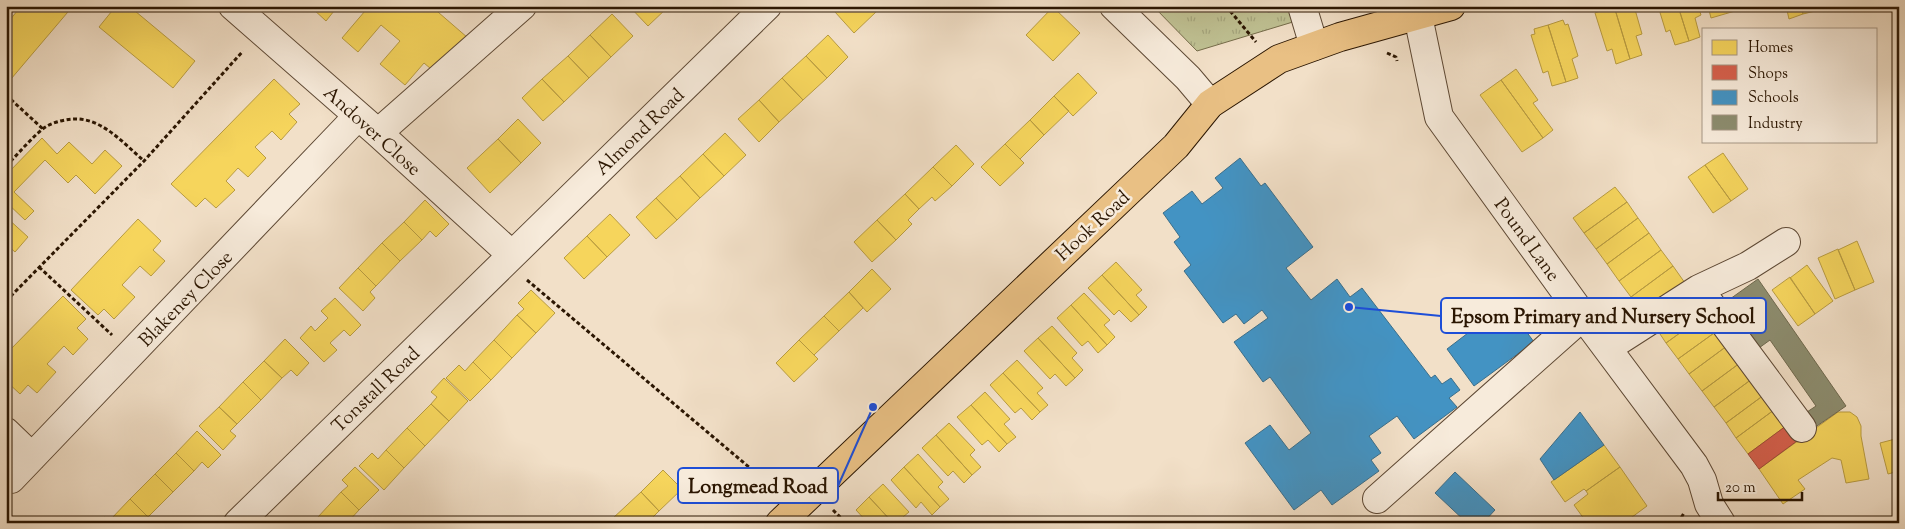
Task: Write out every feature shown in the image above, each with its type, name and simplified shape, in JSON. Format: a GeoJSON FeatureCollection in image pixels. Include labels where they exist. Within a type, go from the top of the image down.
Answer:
{"type":"FeatureCollection","features":[{"type":"Feature","properties":{"kind":"main road","name":"Hook Road"},"geometry":{"type":"LineString","coordinates":[[788,515],[1176,146],[1210,104],[1279,60],[1314,46],[1451,6]]}},
{"type":"Feature","properties":{"kind":"street","name":"Andover Close"},"geometry":{"type":"LineString","coordinates":[[233,6],[378,133],[508,258]]}},
{"type":"Feature","properties":{"kind":"street"},"geometry":{"type":"LineString","coordinates":[[378,133],[522,6]]}},
{"type":"Feature","properties":{"kind":"street","name":"Almond Road"},"geometry":{"type":"LineString","coordinates":[[508,258],[767,6]]}},
{"type":"Feature","properties":{"kind":"street"},"geometry":{"type":"LineString","coordinates":[[1114,6],[1188,78],[1210,104]]}},
{"type":"Feature","properties":{"kind":"street"},"geometry":{"type":"LineString","coordinates":[[1302,6],[1314,46]]}},
{"type":"Feature","properties":{"kind":"street","name":"Pound Lane"},"geometry":{"type":"LineString","coordinates":[[1418,16],[1439,117],[1694,466],[1702,480],[1709,504],[1721,523]]}},
{"type":"Feature","properties":{"kind":"street","name":"Blakeney Close"},"geometry":{"type":"LineString","coordinates":[[11,479],[358,116]]}},
{"type":"Feature","properties":{"kind":"street"},"geometry":{"type":"LineString","coordinates":[[1608,348],[1699,289],[1748,266],[1786,242]]}},
{"type":"Feature","properties":{"kind":"street","name":"Tonstall Road"},"geometry":{"type":"LineString","coordinates":[[238,523],[508,258]]}},
{"type":"Feature","properties":{"kind":"street"},"geometry":{"type":"LineString","coordinates":[[1699,289],[1802,428]]}},
{"type":"Feature","properties":{"kind":"street"},"geometry":{"type":"LineString","coordinates":[[1377,499],[1583,316]]}},
{"type":"Feature","properties":{"kind":"street"},"geometry":{"type":"LineString","coordinates":[[6,432],[32,457]]}},
{"type":"Feature","properties":{"kind":"path"},"geometry":{"type":"LineString","coordinates":[[6,300],[144,161],[261,31]]}},
{"type":"Feature","properties":{"kind":"path"},"geometry":{"type":"LineString","coordinates":[[6,95],[44,129]]}},
{"type":"Feature","properties":{"kind":"path"},"geometry":{"type":"LineString","coordinates":[[6,166],[44,129],[54,122],[74,118],[93,121],[110,130],[144,161]]}},
{"type":"Feature","properties":{"kind":"path"},"geometry":{"type":"LineString","coordinates":[[508,258],[788,515]]}},
{"type":"Feature","properties":{"kind":"path"},"geometry":{"type":"LineString","coordinates":[[39,267],[132,353]]}},
{"type":"Feature","properties":{"kind":"green space"},"geometry":{"type":"Polygon","coordinates":[[[1153,6],[1313,6],[1316,15],[1197,51],[1153,6]]]}},
{"type":"Feature","properties":{"kind":"building: Homes"},"geometry":{"type":"Polygon","coordinates":[[[21,6],[73,6],[11,79],[6,75],[6,25],[21,6]]]}},
{"type":"Feature","properties":{"kind":"building: Homes"},"geometry":{"type":"Polygon","coordinates":[[[116,6],[129,6],[195,61],[173,88],[99,27],[116,6]]]}},
{"type":"Feature","properties":{"kind":"building: Homes"},"geometry":{"type":"Polygon","coordinates":[[[314,6],[338,6],[326,21],[312,8],[314,6]]]}},
{"type":"Feature","properties":{"kind":"building: Homes"},"geometry":{"type":"Polygon","coordinates":[[[360,6],[431,6],[468,38],[437,74],[424,63],[405,85],[380,64],[400,41],[381,25],[358,52],[342,38],[365,11],[360,6]]]}},
{"type":"Feature","properties":{"kind":"building: Homes"},"geometry":{"type":"Polygon","coordinates":[[[629,6],[667,6],[668,7],[648,26],[629,6]]]}},
{"type":"Feature","properties":{"kind":"building: Homes"},"geometry":{"type":"Polygon","coordinates":[[[841,6],[873,6],[877,11],[854,33],[835,12],[841,6]]]}},
{"type":"Feature","properties":{"kind":"building: Homes"},"geometry":{"type":"Polygon","coordinates":[[[873,6],[883,6],[877,11],[873,6]]]}},
{"type":"Feature","properties":{"kind":"building: Homes"},"geometry":{"type":"Polygon","coordinates":[[[1614,6],[1630,59],[1616,64],[1612,49],[1607,51],[1595,13],[1600,11],[1598,7],[1614,6]]]}},
{"type":"Feature","properties":{"kind":"building: Homes"},"geometry":{"type":"Polygon","coordinates":[[[1614,6],[1634,6],[1642,34],[1636,36],[1642,55],[1630,59],[1614,6]]]}},
{"type":"Feature","properties":{"kind":"building: Homes"},"geometry":{"type":"Polygon","coordinates":[[[1658,6],[1678,6],[1689,41],[1675,45],[1670,30],[1666,32],[1658,6]]]}},
{"type":"Feature","properties":{"kind":"building: Homes"},"geometry":{"type":"Polygon","coordinates":[[[1678,6],[1698,6],[1701,15],[1695,18],[1700,37],[1689,41],[1678,6]]]}},
{"type":"Feature","properties":{"kind":"building: Homes"},"geometry":{"type":"Polygon","coordinates":[[[1708,6],[1733,6],[1735,11],[1711,18],[1708,6]]]}},
{"type":"Feature","properties":{"kind":"building: Homes"},"geometry":{"type":"Polygon","coordinates":[[[1733,6],[1752,6],[1735,11],[1733,6]]]}},
{"type":"Feature","properties":{"kind":"building: Homes"},"geometry":{"type":"Polygon","coordinates":[[[1786,6],[1801,6],[1803,14],[1789,19],[1786,6]]]}},
{"type":"Feature","properties":{"kind":"building: Homes"},"geometry":{"type":"Polygon","coordinates":[[[1801,6],[1814,6],[1815,11],[1803,14],[1801,6]]]}},
{"type":"Feature","properties":{"kind":"building: Homes"},"geometry":{"type":"Polygon","coordinates":[[[1053,7],[1080,33],[1053,61],[1026,35],[1053,7]]]}},
{"type":"Feature","properties":{"kind":"building: Homes"},"geometry":{"type":"Polygon","coordinates":[[[612,14],[633,36],[611,57],[590,35],[612,14]]]}},
{"type":"Feature","properties":{"kind":"building: Homes"},"geometry":{"type":"Polygon","coordinates":[[[1563,20],[1565,25],[1568,24],[1578,56],[1572,59],[1578,78],[1566,82],[1548,25],[1563,20]]]}},
{"type":"Feature","properties":{"kind":"building: Homes"},"geometry":{"type":"Polygon","coordinates":[[[1548,25],[1566,82],[1552,86],[1548,71],[1543,73],[1531,35],[1535,34],[1534,29],[1548,25]]]}},
{"type":"Feature","properties":{"kind":"building: Homes"},"geometry":{"type":"Polygon","coordinates":[[[590,35],[611,57],[589,78],[568,56],[590,35]]]}},
{"type":"Feature","properties":{"kind":"building: Homes"},"geometry":{"type":"Polygon","coordinates":[[[828,35],[848,57],[827,78],[806,56],[828,35]]]}},
{"type":"Feature","properties":{"kind":"building: Homes"},"geometry":{"type":"Polygon","coordinates":[[[568,56],[589,78],[564,102],[542,79],[568,56]]]}},
{"type":"Feature","properties":{"kind":"building: Homes"},"geometry":{"type":"Polygon","coordinates":[[[806,56],[827,78],[803,100],[782,78],[806,56]]]}},
{"type":"Feature","properties":{"kind":"building: Homes"},"geometry":{"type":"Polygon","coordinates":[[[1516,69],[1538,100],[1533,103],[1553,130],[1543,138],[1501,80],[1516,69]]]}},
{"type":"Feature","properties":{"kind":"building: Homes"},"geometry":{"type":"Polygon","coordinates":[[[1078,73],[1097,93],[1073,116],[1054,96],[1078,73]]]}},
{"type":"Feature","properties":{"kind":"building: Homes"},"geometry":{"type":"Polygon","coordinates":[[[782,78],[803,100],[779,122],[759,100],[782,78]]]}},
{"type":"Feature","properties":{"kind":"building: Homes"},"geometry":{"type":"Polygon","coordinates":[[[274,79],[300,104],[289,114],[297,122],[281,140],[272,131],[255,147],[266,158],[248,177],[238,168],[226,181],[235,190],[216,208],[205,198],[196,207],[171,184],[274,79]]]}},
{"type":"Feature","properties":{"kind":"building: Homes"},"geometry":{"type":"Polygon","coordinates":[[[542,79],[564,102],[543,121],[522,98],[542,79]]]}},
{"type":"Feature","properties":{"kind":"building: Homes"},"geometry":{"type":"Polygon","coordinates":[[[1501,80],[1543,138],[1522,152],[1480,95],[1501,80]]]}},
{"type":"Feature","properties":{"kind":"building: Homes"},"geometry":{"type":"Polygon","coordinates":[[[1054,96],[1069,111],[1044,135],[1030,120],[1054,96]]]}},
{"type":"Feature","properties":{"kind":"building: Homes"},"geometry":{"type":"Polygon","coordinates":[[[759,100],[779,122],[759,142],[738,119],[759,100]]]}},
{"type":"Feature","properties":{"kind":"building: Homes"},"geometry":{"type":"Polygon","coordinates":[[[518,119],[541,143],[521,163],[498,139],[518,119]]]}},
{"type":"Feature","properties":{"kind":"building: Homes"},"geometry":{"type":"Polygon","coordinates":[[[1030,120],[1044,135],[1020,159],[1005,144],[1030,120]]]}},
{"type":"Feature","properties":{"kind":"building: Homes"},"geometry":{"type":"Polygon","coordinates":[[[725,133],[746,155],[724,176],[703,154],[725,133]]]}},
{"type":"Feature","properties":{"kind":"building: Homes"},"geometry":{"type":"Polygon","coordinates":[[[42,138],[57,154],[69,142],[92,164],[105,150],[122,166],[95,194],[76,175],[68,183],[45,160],[14,192],[34,211],[25,220],[6,202],[6,175],[42,138]]]}},
{"type":"Feature","properties":{"kind":"building: Homes"},"geometry":{"type":"Polygon","coordinates":[[[498,139],[521,163],[490,193],[467,168],[498,139]]]}},
{"type":"Feature","properties":{"kind":"building: Homes"},"geometry":{"type":"Polygon","coordinates":[[[1005,144],[1024,163],[1000,186],[981,167],[1005,144]]]}},
{"type":"Feature","properties":{"kind":"building: Homes"},"geometry":{"type":"Polygon","coordinates":[[[956,145],[974,164],[952,186],[933,167],[956,145]]]}},
{"type":"Feature","properties":{"kind":"building: Homes"},"geometry":{"type":"Polygon","coordinates":[[[1723,153],[1748,189],[1731,201],[1705,165],[1723,153]]]}},
{"type":"Feature","properties":{"kind":"building: Homes"},"geometry":{"type":"Polygon","coordinates":[[[703,154],[724,176],[700,198],[680,176],[703,154]]]}},
{"type":"Feature","properties":{"kind":"building: Homes"},"geometry":{"type":"Polygon","coordinates":[[[1705,165],[1731,201],[1713,213],[1688,177],[1705,165]]]}},
{"type":"Feature","properties":{"kind":"building: Homes"},"geometry":{"type":"Polygon","coordinates":[[[933,167],[952,186],[935,201],[932,197],[919,209],[905,194],[933,167]]]}},
{"type":"Feature","properties":{"kind":"building: Homes"},"geometry":{"type":"Polygon","coordinates":[[[680,176],[700,198],[677,220],[656,198],[680,176]]]}},
{"type":"Feature","properties":{"kind":"building: Homes"},"geometry":{"type":"Polygon","coordinates":[[[1615,187],[1627,202],[1584,233],[1573,218],[1615,187]]]}},
{"type":"Feature","properties":{"kind":"building: Homes"},"geometry":{"type":"Polygon","coordinates":[[[905,194],[919,209],[908,220],[912,224],[896,240],[877,220],[905,194]]]}},
{"type":"Feature","properties":{"kind":"building: Homes"},"geometry":{"type":"Polygon","coordinates":[[[656,198],[677,220],[656,239],[636,217],[656,198]]]}},
{"type":"Feature","properties":{"kind":"building: Homes"},"geometry":{"type":"Polygon","coordinates":[[[425,200],[449,224],[436,237],[430,231],[422,240],[404,222],[425,200]]]}},
{"type":"Feature","properties":{"kind":"building: Homes"},"geometry":{"type":"Polygon","coordinates":[[[1627,202],[1638,218],[1596,249],[1584,233],[1627,202]]]}},
{"type":"Feature","properties":{"kind":"building: Homes"},"geometry":{"type":"Polygon","coordinates":[[[610,214],[630,235],[607,257],[587,236],[610,214]]]}},
{"type":"Feature","properties":{"kind":"building: Homes"},"geometry":{"type":"Polygon","coordinates":[[[6,217],[28,237],[15,252],[6,244],[6,217]]]}},
{"type":"Feature","properties":{"kind":"building: Homes"},"geometry":{"type":"Polygon","coordinates":[[[1638,218],[1649,233],[1607,264],[1596,249],[1638,218]]]}},
{"type":"Feature","properties":{"kind":"building: Homes"},"geometry":{"type":"Polygon","coordinates":[[[138,219],[161,241],[153,250],[165,261],[151,276],[140,266],[122,285],[135,297],[114,319],[104,309],[98,315],[71,290],[138,219]]]}},
{"type":"Feature","properties":{"kind":"building: Homes"},"geometry":{"type":"Polygon","coordinates":[[[877,220],[896,240],[872,262],[854,242],[877,220]]]}},
{"type":"Feature","properties":{"kind":"building: Homes"},"geometry":{"type":"Polygon","coordinates":[[[404,222],[422,240],[400,261],[382,243],[404,222]]]}},
{"type":"Feature","properties":{"kind":"building: Homes"},"geometry":{"type":"Polygon","coordinates":[[[1649,233],[1661,250],[1619,281],[1607,264],[1649,233]]]}},
{"type":"Feature","properties":{"kind":"building: Homes"},"geometry":{"type":"Polygon","coordinates":[[[587,236],[607,257],[584,279],[564,258],[587,236]]]}},
{"type":"Feature","properties":{"kind":"building: Homes"},"geometry":{"type":"Polygon","coordinates":[[[1857,241],[1874,282],[1855,290],[1838,250],[1857,241]]]}},
{"type":"Feature","properties":{"kind":"building: Homes"},"geometry":{"type":"Polygon","coordinates":[[[382,243],[400,261],[376,286],[358,268],[382,243]]]}},
{"type":"Feature","properties":{"kind":"building: Homes"},"geometry":{"type":"Polygon","coordinates":[[[1838,249],[1855,290],[1835,299],[1818,258],[1838,249]]]}},
{"type":"Feature","properties":{"kind":"building: Homes"},"geometry":{"type":"Polygon","coordinates":[[[1661,250],[1673,266],[1631,297],[1619,281],[1661,250]]]}},
{"type":"Feature","properties":{"kind":"building: Homes"},"geometry":{"type":"Polygon","coordinates":[[[1116,262],[1142,290],[1136,295],[1147,307],[1139,315],[1102,275],[1116,262]]]}},
{"type":"Feature","properties":{"kind":"building: Homes"},"geometry":{"type":"Polygon","coordinates":[[[1807,265],[1833,301],[1815,314],[1790,278],[1807,265]]]}},
{"type":"Feature","properties":{"kind":"building: Homes"},"geometry":{"type":"Polygon","coordinates":[[[1673,266],[1685,283],[1643,314],[1631,297],[1673,266]]]}},
{"type":"Feature","properties":{"kind":"building: Homes"},"geometry":{"type":"Polygon","coordinates":[[[358,268],[376,286],[370,292],[375,298],[363,311],[339,288],[358,268]]]}},
{"type":"Feature","properties":{"kind":"building: Homes"},"geometry":{"type":"Polygon","coordinates":[[[872,269],[891,289],[867,312],[849,292],[872,269]]]}},
{"type":"Feature","properties":{"kind":"building: Homes"},"geometry":{"type":"Polygon","coordinates":[[[1102,275],[1139,315],[1131,322],[1119,310],[1114,315],[1088,288],[1102,275]]]}},
{"type":"Feature","properties":{"kind":"building: Homes"},"geometry":{"type":"Polygon","coordinates":[[[1790,277],[1815,314],[1798,326],[1772,290],[1790,277]]]}},
{"type":"Feature","properties":{"kind":"building: Homes"},"geometry":{"type":"Polygon","coordinates":[[[531,290],[555,313],[536,333],[517,315],[524,309],[518,303],[531,290]]]}},
{"type":"Feature","properties":{"kind":"building: Homes"},"geometry":{"type":"Polygon","coordinates":[[[849,292],[863,308],[839,331],[824,316],[849,292]]]}},
{"type":"Feature","properties":{"kind":"building: Homes"},"geometry":{"type":"Polygon","coordinates":[[[1084,293],[1110,320],[1104,325],[1115,337],[1107,345],[1071,305],[1084,293]]]}},
{"type":"Feature","properties":{"kind":"building: Homes"},"geometry":{"type":"Polygon","coordinates":[[[63,296],[86,319],[77,328],[88,339],[73,355],[64,346],[47,364],[56,372],[37,393],[28,385],[20,394],[6,381],[6,354],[63,296]]]}},
{"type":"Feature","properties":{"kind":"building: Homes"},"geometry":{"type":"Polygon","coordinates":[[[1698,297],[1709,312],[1666,343],[1656,328],[1698,297]]]}},
{"type":"Feature","properties":{"kind":"building: Homes"},"geometry":{"type":"Polygon","coordinates":[[[335,298],[361,325],[350,336],[344,330],[330,343],[337,350],[324,362],[300,338],[311,326],[315,331],[328,318],[321,311],[335,298]]]}},
{"type":"Feature","properties":{"kind":"building: Homes"},"geometry":{"type":"Polygon","coordinates":[[[1071,305],[1107,345],[1098,353],[1088,341],[1082,346],[1057,318],[1071,305]]]}},
{"type":"Feature","properties":{"kind":"building: Homes"},"geometry":{"type":"Polygon","coordinates":[[[1709,312],[1721,328],[1678,359],[1666,343],[1709,312]]]}},
{"type":"Feature","properties":{"kind":"building: Homes"},"geometry":{"type":"Polygon","coordinates":[[[517,315],[536,333],[512,358],[494,340],[517,315]]]}},
{"type":"Feature","properties":{"kind":"building: Homes"},"geometry":{"type":"Polygon","coordinates":[[[824,316],[839,331],[814,355],[799,340],[824,316]]]}},
{"type":"Feature","properties":{"kind":"building: Homes"},"geometry":{"type":"Polygon","coordinates":[[[1052,326],[1077,353],[1072,358],[1083,370],[1075,378],[1038,338],[1052,326]]]}},
{"type":"Feature","properties":{"kind":"building: Homes"},"geometry":{"type":"Polygon","coordinates":[[[1721,328],[1731,343],[1689,374],[1678,359],[1721,328]]]}},
{"type":"Feature","properties":{"kind":"building: Homes"},"geometry":{"type":"Polygon","coordinates":[[[1038,338],[1075,378],[1066,386],[1055,374],[1050,379],[1024,351],[1038,338]]]}},
{"type":"Feature","properties":{"kind":"building: Homes"},"geometry":{"type":"Polygon","coordinates":[[[285,339],[309,363],[297,376],[291,370],[282,378],[264,361],[285,339]]]}},
{"type":"Feature","properties":{"kind":"building: Homes"},"geometry":{"type":"Polygon","coordinates":[[[494,340],[512,358],[491,380],[473,362],[494,340]]]}},
{"type":"Feature","properties":{"kind":"building: Homes"},"geometry":{"type":"Polygon","coordinates":[[[799,340],[818,359],[794,382],[776,363],[799,340]]]}},
{"type":"Feature","properties":{"kind":"building: Homes"},"geometry":{"type":"Polygon","coordinates":[[[1731,343],[1744,360],[1702,391],[1689,374],[1731,343]]]}},
{"type":"Feature","properties":{"kind":"building: Homes"},"geometry":{"type":"Polygon","coordinates":[[[1017,360],[1043,388],[1037,393],[1048,405],[1040,412],[1003,373],[1017,360]]]}},
{"type":"Feature","properties":{"kind":"building: Homes"},"geometry":{"type":"Polygon","coordinates":[[[1744,360],[1756,376],[1714,407],[1702,391],[1744,360]]]}},
{"type":"Feature","properties":{"kind":"building: Homes"},"geometry":{"type":"Polygon","coordinates":[[[264,361],[282,378],[261,400],[243,382],[264,361]]]}},
{"type":"Feature","properties":{"kind":"building: Homes"},"geometry":{"type":"Polygon","coordinates":[[[473,362],[491,380],[470,401],[446,378],[459,365],[465,371],[473,362]]]}},
{"type":"Feature","properties":{"kind":"building: Homes"},"geometry":{"type":"Polygon","coordinates":[[[1003,373],[1040,412],[1032,420],[1021,408],[1015,413],[990,385],[1003,373]]]}},
{"type":"Feature","properties":{"kind":"building: Homes"},"geometry":{"type":"Polygon","coordinates":[[[1756,376],[1768,392],[1726,423],[1714,407],[1756,376]]]}},
{"type":"Feature","properties":{"kind":"building: Homes"},"geometry":{"type":"Polygon","coordinates":[[[444,378],[468,401],[449,421],[431,404],[437,397],[431,392],[444,378]]]}},
{"type":"Feature","properties":{"kind":"building: Homes"},"geometry":{"type":"Polygon","coordinates":[[[243,382],[261,400],[237,424],[219,407],[243,382]]]}},
{"type":"Feature","properties":{"kind":"building: Homes"},"geometry":{"type":"Polygon","coordinates":[[[985,392],[1010,419],[1004,424],[1016,437],[1007,444],[971,405],[985,392]]]}},
{"type":"Feature","properties":{"kind":"building: Homes"},"geometry":{"type":"Polygon","coordinates":[[[1768,392],[1778,407],[1736,438],[1726,423],[1768,392]]]}},
{"type":"Feature","properties":{"kind":"building: Homes"},"geometry":{"type":"Polygon","coordinates":[[[431,404],[449,421],[425,446],[407,428],[431,404]]]}},
{"type":"Feature","properties":{"kind":"building: Homes"},"geometry":{"type":"Polygon","coordinates":[[[971,405],[1007,444],[999,452],[988,440],[982,445],[957,417],[971,405]]]}},
{"type":"Feature","properties":{"kind":"building: Homes"},"geometry":{"type":"Polygon","coordinates":[[[219,407],[237,424],[230,431],[236,436],[223,450],[199,426],[219,407]]]}},
{"type":"Feature","properties":{"kind":"building: Homes"},"geometry":{"type":"Polygon","coordinates":[[[1778,407],[1790,423],[1748,454],[1736,438],[1778,407]]]}},
{"type":"Feature","properties":{"kind":"building: Homes"},"geometry":{"type":"Polygon","coordinates":[[[1838,412],[1850,412],[1857,417],[1861,426],[1869,479],[1846,483],[1841,460],[1832,458],[1798,480],[1805,489],[1783,504],[1759,469],[1838,412]]]}},
{"type":"Feature","properties":{"kind":"building: Homes"},"geometry":{"type":"Polygon","coordinates":[[[949,423],[975,450],[970,455],[981,467],[972,475],[936,435],[949,423]]]}},
{"type":"Feature","properties":{"kind":"building: Homes"},"geometry":{"type":"Polygon","coordinates":[[[407,428],[425,446],[404,468],[386,450],[407,428]]]}},
{"type":"Feature","properties":{"kind":"building: Homes"},"geometry":{"type":"Polygon","coordinates":[[[197,431],[221,455],[208,468],[202,462],[194,471],[176,453],[197,431]]]}},
{"type":"Feature","properties":{"kind":"building: Homes"},"geometry":{"type":"Polygon","coordinates":[[[936,435],[972,475],[964,483],[953,471],[948,476],[922,448],[936,435]]]}},
{"type":"Feature","properties":{"kind":"building: Homes"},"geometry":{"type":"Polygon","coordinates":[[[1899,438],[1899,471],[1888,474],[1880,443],[1899,438]]]}},
{"type":"Feature","properties":{"kind":"building: Homes"},"geometry":{"type":"Polygon","coordinates":[[[1604,445],[1620,467],[1586,491],[1584,489],[1565,502],[1551,482],[1604,445]]]}},
{"type":"Feature","properties":{"kind":"building: Homes"},"geometry":{"type":"Polygon","coordinates":[[[386,450],[404,468],[384,490],[359,466],[372,453],[378,459],[386,450]]]}},
{"type":"Feature","properties":{"kind":"building: Homes"},"geometry":{"type":"Polygon","coordinates":[[[176,453],[194,471],[173,492],[155,474],[176,453]]]}},
{"type":"Feature","properties":{"kind":"building: Homes"},"geometry":{"type":"Polygon","coordinates":[[[918,454],[943,482],[938,487],[949,499],[940,507],[904,467],[918,454]]]}},
{"type":"Feature","properties":{"kind":"building: Homes"},"geometry":{"type":"Polygon","coordinates":[[[355,467],[379,490],[359,510],[341,492],[348,486],[342,480],[355,467]]]}},
{"type":"Feature","properties":{"kind":"building: Homes"},"geometry":{"type":"Polygon","coordinates":[[[904,467],[940,507],[932,515],[921,502],[916,508],[891,480],[904,467]]]}},
{"type":"Feature","properties":{"kind":"building: Homes"},"geometry":{"type":"Polygon","coordinates":[[[1620,467],[1647,506],[1624,523],[1587,523],[1574,505],[1588,494],[1586,491],[1620,467]]]}},
{"type":"Feature","properties":{"kind":"building: Homes"},"geometry":{"type":"Polygon","coordinates":[[[663,470],[682,489],[659,511],[641,492],[663,470]]]}},
{"type":"Feature","properties":{"kind":"building: Homes"},"geometry":{"type":"Polygon","coordinates":[[[155,474],[173,492],[148,517],[130,499],[155,474]]]}},
{"type":"Feature","properties":{"kind":"building: Homes"},"geometry":{"type":"Polygon","coordinates":[[[883,484],[909,512],[903,517],[909,523],[893,523],[869,497],[883,484]]]}},
{"type":"Feature","properties":{"kind":"building: Homes"},"geometry":{"type":"Polygon","coordinates":[[[341,492],[359,510],[347,523],[323,523],[318,517],[341,492]]]}},
{"type":"Feature","properties":{"kind":"building: Homes"},"geometry":{"type":"Polygon","coordinates":[[[641,492],[659,511],[647,523],[615,523],[612,519],[641,492]]]}},
{"type":"Feature","properties":{"kind":"building: Homes"},"geometry":{"type":"Polygon","coordinates":[[[869,497],[893,523],[868,523],[856,510],[869,497]]]}},
{"type":"Feature","properties":{"kind":"building: Homes"},"geometry":{"type":"Polygon","coordinates":[[[130,499],[148,517],[143,523],[115,523],[111,519],[130,499]]]}},
{"type":"Feature","properties":{"kind":"building: Homes"},"geometry":{"type":"Polygon","coordinates":[[[105,517],[109,523],[96,523],[105,517]]]}},
{"type":"Feature","properties":{"kind":"building: Homes"},"geometry":{"type":"Polygon","coordinates":[[[318,517],[323,523],[312,523],[318,517]]]}},
{"type":"Feature","properties":{"kind":"building: Shops"},"geometry":{"type":"Polygon","coordinates":[[[1790,423],[1801,438],[1759,469],[1748,454],[1790,423]]]}},
{"type":"Feature","properties":{"kind":"building: Schools"},"geometry":{"type":"Polygon","coordinates":[[[1240,158],[1261,186],[1265,183],[1313,247],[1286,268],[1311,300],[1337,279],[1350,297],[1362,288],[1431,378],[1435,375],[1442,384],[1451,378],[1460,390],[1449,398],[1457,407],[1414,439],[1397,416],[1369,436],[1381,453],[1371,460],[1379,471],[1332,505],[1321,490],[1294,510],[1245,443],[1270,425],[1289,450],[1311,433],[1270,377],[1263,382],[1234,342],[1268,318],[1262,310],[1244,324],[1236,314],[1223,323],[1184,271],[1191,265],[1174,242],[1180,237],[1163,213],[1192,191],[1202,204],[1223,188],[1215,178],[1240,158]]]}},
{"type":"Feature","properties":{"kind":"building: Schools"},"geometry":{"type":"Polygon","coordinates":[[[1506,304],[1534,342],[1474,386],[1447,349],[1506,304]]]}},
{"type":"Feature","properties":{"kind":"building: Schools"},"geometry":{"type":"Polygon","coordinates":[[[1580,412],[1604,445],[1554,480],[1540,459],[1580,412]]]}},
{"type":"Feature","properties":{"kind":"building: Schools"},"geometry":{"type":"Polygon","coordinates":[[[1455,472],[1495,510],[1483,523],[1467,523],[1435,493],[1455,472]]]}},
{"type":"Feature","properties":{"kind":"building: Industry"},"geometry":{"type":"Polygon","coordinates":[[[1758,279],[1846,406],[1814,428],[1804,414],[1816,406],[1770,340],[1752,353],[1723,304],[1758,279]]]}},
{"type":"Feature","properties":{"kind":"place","name":"Epsom Primary and Nursery School"},"geometry":{"type":"Point","coordinates":[1349,307]}},
{"type":"Feature","properties":{"kind":"place","name":"Longmead Road"},"geometry":{"type":"Point","coordinates":[873,407]}}]}
